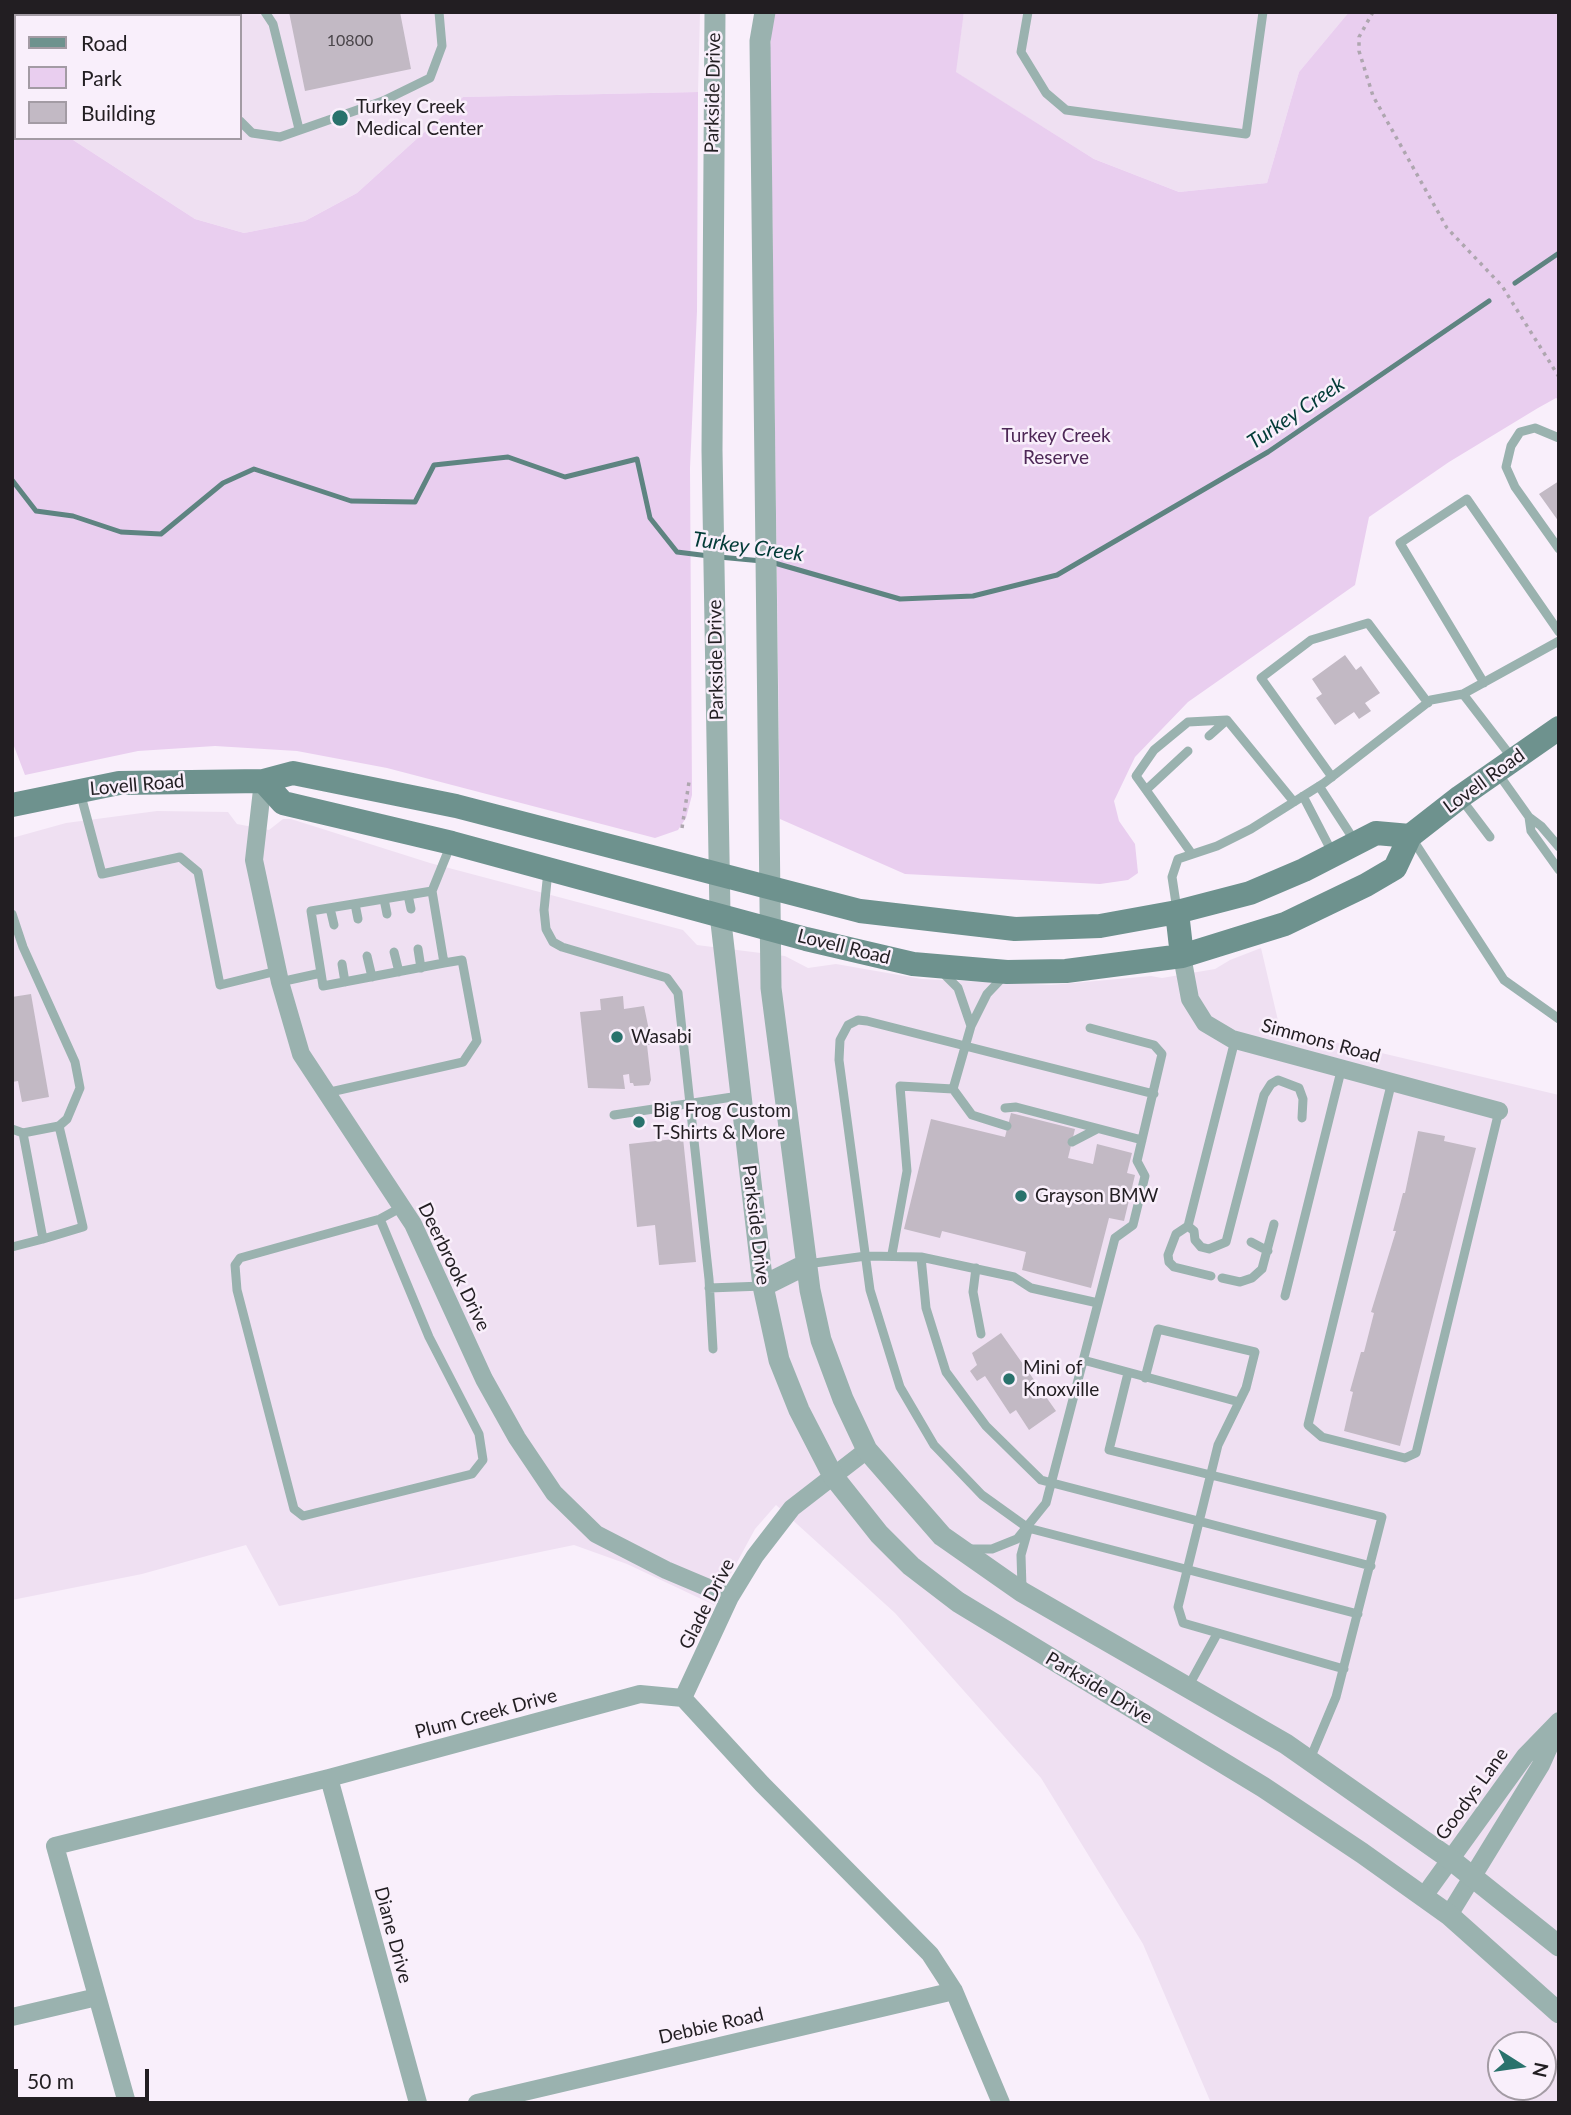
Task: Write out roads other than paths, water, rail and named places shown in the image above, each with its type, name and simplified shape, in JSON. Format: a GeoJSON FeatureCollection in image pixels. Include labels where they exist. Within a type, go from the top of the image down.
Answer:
{"type":"FeatureCollection","features":[{"type":"Feature","properties":{"kind":"main road","name":"Lovell Road"},"geometry":{"type":"LineString","coordinates":[[263,781],[283,803],[452,843],[913,964],[1007,972],[1066,971],[1182,956],[1285,924],[1367,885],[1395,868],[1410,836],[1460,797],[1559,728]]}},
{"type":"Feature","properties":{"kind":"main road","name":"Lovell Road"},"geometry":{"type":"LineString","coordinates":[[12,805],[119,783],[178,780],[263,781],[293,773],[456,806],[768,889],[873,913],[1015,929],[1100,926],[1177,912],[1250,893],[1334,856],[1376,834],[1410,836]]}},
{"type":"Feature","properties":{"kind":"main road"},"geometry":{"type":"LineString","coordinates":[[1177,912],[1182,956]]}},
{"type":"Feature","properties":{"kind":"street","name":"Parkside Drive"},"geometry":{"type":"LineString","coordinates":[[715,12],[712,54],[714,557],[720,914],[763,1286],[779,1360],[799,1410],[833,1476],[903,1558],[958,1602],[1262,1787],[1424,1896],[1559,2013]]}},
{"type":"Feature","properties":{"kind":"street"},"geometry":{"type":"LineString","coordinates":[[765,12],[760,41],[768,889],[773,1001],[807,1264],[821,1340],[843,1399],[867,1450],[942,1536],[1022,1591],[1310,1759],[1450,1859],[1559,1946]]}},
{"type":"Feature","properties":{"kind":"street","name":"Deerbrook Drive"},"geometry":{"type":"LineString","coordinates":[[263,781],[254,860],[279,976],[301,1054],[413,1224],[484,1379],[517,1438],[554,1493],[596,1534],[666,1570],[730,1597]]}},
{"type":"Feature","properties":{"kind":"street","name":"Simmons Road"},"geometry":{"type":"LineString","coordinates":[[1182,956],[1189,999],[1205,1023],[1235,1040],[1499,1111]]}},
{"type":"Feature","properties":{"kind":"street"},"geometry":{"type":"LineString","coordinates":[[763,1286],[807,1264]]}},
{"type":"Feature","properties":{"kind":"street","name":"Glade Drive"},"geometry":{"type":"LineString","coordinates":[[684,1698],[730,1597],[755,1556],[792,1508],[867,1450]]}},
{"type":"Feature","properties":{"kind":"street","name":"Plum Creek Drive"},"geometry":{"type":"LineString","coordinates":[[127,2103],[55,1846],[328,1778],[640,1694],[684,1698]]}},
{"type":"Feature","properties":{"kind":"street"},"geometry":{"type":"LineString","coordinates":[[684,1698],[762,1784],[930,1954],[954,1991],[1001,2103]]}},
{"type":"Feature","properties":{"kind":"street","name":"Goodys Lane"},"geometry":{"type":"LineString","coordinates":[[1424,1896],[1525,1756],[1559,1723]]}},
{"type":"Feature","properties":{"kind":"street","name":"Goodys Lane"},"geometry":{"type":"LineString","coordinates":[[1449,1915],[1541,1765],[1559,1723]]}},
{"type":"Feature","properties":{"kind":"street","name":"Diane Drive"},"geometry":{"type":"LineString","coordinates":[[328,1778],[418,2103]]}},
{"type":"Feature","properties":{"kind":"street","name":"Debbie Road"},"geometry":{"type":"LineString","coordinates":[[477,2103],[954,1991]]}},
{"type":"Feature","properties":{"kind":"street"},"geometry":{"type":"LineString","coordinates":[[12,2017],[97,1997]]}},
{"type":"Feature","properties":{"kind":"lane"},"geometry":{"type":"LineString","coordinates":[[265,12],[273,24]]}},
{"type":"Feature","properties":{"kind":"lane"},"geometry":{"type":"LineString","coordinates":[[274,12],[273,24],[299,129]]}},
{"type":"Feature","properties":{"kind":"lane"},"geometry":{"type":"LineString","coordinates":[[242,123],[252,133],[264,137],[280,137],[383,101],[430,78],[442,46],[439,12]]}},
{"type":"Feature","properties":{"kind":"lane"},"geometry":{"type":"LineString","coordinates":[[1028,12],[1021,52],[1046,93],[1066,110],[1246,134],[1263,12]]}},
{"type":"Feature","properties":{"kind":"lane"},"geometry":{"type":"LineString","coordinates":[[1559,438],[1535,428],[1521,432],[1511,446],[1506,467],[1515,487],[1559,549]]}},
{"type":"Feature","properties":{"kind":"lane"},"geometry":{"type":"LineString","coordinates":[[1484,683],[1400,543],[1467,499],[1559,632]]}},
{"type":"Feature","properties":{"kind":"lane"},"geometry":{"type":"LineString","coordinates":[[1332,777],[1261,678],[1311,640],[1368,624],[1428,703]]}},
{"type":"Feature","properties":{"kind":"lane"},"geometry":{"type":"LineString","coordinates":[[1177,912],[1172,877],[1178,859],[1251,829],[1332,777],[1428,703],[1463,694],[1559,641]]}},
{"type":"Feature","properties":{"kind":"lane"},"geometry":{"type":"LineString","coordinates":[[1463,694],[1505,765],[1529,817],[1531,831],[1559,870]]}},
{"type":"Feature","properties":{"kind":"lane"},"geometry":{"type":"LineString","coordinates":[[1209,736],[1227,720]]}},
{"type":"Feature","properties":{"kind":"lane"},"geometry":{"type":"LineString","coordinates":[[1192,854],[1136,776],[1154,750],[1188,722],[1227,720]]}},
{"type":"Feature","properties":{"kind":"lane"},"geometry":{"type":"LineString","coordinates":[[1227,720],[1294,802]]}},
{"type":"Feature","properties":{"kind":"lane"},"geometry":{"type":"LineString","coordinates":[[1146,790],[1188,751]]}},
{"type":"Feature","properties":{"kind":"lane"},"geometry":{"type":"LineString","coordinates":[[1319,786],[1357,844]]}},
{"type":"Feature","properties":{"kind":"lane"},"geometry":{"type":"LineString","coordinates":[[80,790],[102,874],[180,857],[198,872],[220,985],[321,973]]}},
{"type":"Feature","properties":{"kind":"lane"},"geometry":{"type":"LineString","coordinates":[[1303,796],[1334,856]]}},
{"type":"Feature","properties":{"kind":"lane"},"geometry":{"type":"LineString","coordinates":[[1460,797],[1490,837]]}},
{"type":"Feature","properties":{"kind":"lane"},"geometry":{"type":"LineString","coordinates":[[1529,817],[1541,826],[1559,848]]}},
{"type":"Feature","properties":{"kind":"lane"},"geometry":{"type":"LineString","coordinates":[[1410,836],[1504,981],[1559,1019]]}},
{"type":"Feature","properties":{"kind":"lane"},"geometry":{"type":"LineString","coordinates":[[444,963],[432,891],[452,843]]}},
{"type":"Feature","properties":{"kind":"lane"},"geometry":{"type":"LineString","coordinates":[[548,870],[544,910],[546,929],[553,942],[667,978],[678,993],[713,1349]]}},
{"type":"Feature","properties":{"kind":"lane"},"geometry":{"type":"LineString","coordinates":[[326,1093],[463,1062],[477,1041],[462,960],[323,986],[311,911],[432,891]]}},
{"type":"Feature","properties":{"kind":"lane"},"geometry":{"type":"LineString","coordinates":[[408,895],[411,909]]}},
{"type":"Feature","properties":{"kind":"lane"},"geometry":{"type":"LineString","coordinates":[[384,899],[387,914]]}},
{"type":"Feature","properties":{"kind":"lane"},"geometry":{"type":"LineString","coordinates":[[355,904],[358,919]]}},
{"type":"Feature","properties":{"kind":"lane"},"geometry":{"type":"LineString","coordinates":[[331,908],[334,925]]}},
{"type":"Feature","properties":{"kind":"lane"},"geometry":{"type":"LineString","coordinates":[[12,914],[23,947],[75,1062],[80,1088],[67,1119],[59,1126],[23,1133],[12,1129]]}},
{"type":"Feature","properties":{"kind":"lane"},"geometry":{"type":"LineString","coordinates":[[418,948],[421,968]]}},
{"type":"Feature","properties":{"kind":"lane"},"geometry":{"type":"LineString","coordinates":[[394,952],[399,972]]}},
{"type":"Feature","properties":{"kind":"lane"},"geometry":{"type":"LineString","coordinates":[[367,956],[372,977]]}},
{"type":"Feature","properties":{"kind":"lane"},"geometry":{"type":"LineString","coordinates":[[342,964],[345,982]]}},
{"type":"Feature","properties":{"kind":"lane"},"geometry":{"type":"LineString","coordinates":[[934,966],[958,988],[971,1026]]}},
{"type":"Feature","properties":{"kind":"lane"},"geometry":{"type":"LineString","coordinates":[[953,1089],[971,1026],[988,994],[1007,972]]}},
{"type":"Feature","properties":{"kind":"lane"},"geometry":{"type":"LineString","coordinates":[[1154,1094],[858,1020],[848,1025],[840,1040],[839,1060],[870,1290],[901,1387],[934,1445],[982,1495],[1028,1528],[1358,1614]]}},
{"type":"Feature","properties":{"kind":"lane"},"geometry":{"type":"LineString","coordinates":[[956,1546],[992,1549],[1017,1539],[1046,1503],[1115,1238],[1133,1225],[1145,1175],[1137,1161],[1162,1054],[1154,1045],[1090,1028]]}},
{"type":"Feature","properties":{"kind":"lane"},"geometry":{"type":"LineString","coordinates":[[1211,1276],[1174,1267],[1169,1262],[1176,1234],[1188,1226],[1235,1040]]}},
{"type":"Feature","properties":{"kind":"lane"},"geometry":{"type":"LineString","coordinates":[[1285,1297],[1342,1067]]}},
{"type":"Feature","properties":{"kind":"lane"},"geometry":{"type":"LineString","coordinates":[[1188,1226],[1194,1231],[1195,1240],[1200,1247],[1209,1249],[1226,1242],[1264,1096],[1271,1084],[1278,1080],[1299,1088],[1303,1099],[1302,1118]]}},
{"type":"Feature","properties":{"kind":"lane"},"geometry":{"type":"LineString","coordinates":[[1392,1081],[1308,1425],[1322,1437],[1405,1458],[1416,1453],[1499,1111]]}},
{"type":"Feature","properties":{"kind":"lane"},"geometry":{"type":"LineString","coordinates":[[892,1254],[907,1171],[900,1086],[953,1089]]}},
{"type":"Feature","properties":{"kind":"lane"},"geometry":{"type":"LineString","coordinates":[[953,1089],[972,1115],[1007,1126]]}},
{"type":"Feature","properties":{"kind":"lane"},"geometry":{"type":"LineString","coordinates":[[614,1115],[739,1096]]}},
{"type":"Feature","properties":{"kind":"lane"},"geometry":{"type":"LineString","coordinates":[[1006,1108],[1016,1107],[1142,1140]]}},
{"type":"Feature","properties":{"kind":"lane"},"geometry":{"type":"LineString","coordinates":[[12,1247],[83,1227],[59,1126]]}},
{"type":"Feature","properties":{"kind":"lane"},"geometry":{"type":"LineString","coordinates":[[1072,1142],[1097,1129]]}},
{"type":"Feature","properties":{"kind":"lane"},"geometry":{"type":"LineString","coordinates":[[23,1133],[43,1238]]}},
{"type":"Feature","properties":{"kind":"lane"},"geometry":{"type":"LineString","coordinates":[[380,1219],[429,1338],[480,1434],[483,1460],[472,1474],[303,1516],[294,1509],[237,1290],[235,1265],[240,1258],[380,1219],[402,1207]]}},
{"type":"Feature","properties":{"kind":"lane"},"geometry":{"type":"LineString","coordinates":[[1222,1278],[1240,1282],[1252,1278],[1262,1269],[1274,1224]]}},
{"type":"Feature","properties":{"kind":"lane"},"geometry":{"type":"LineString","coordinates":[[1231,1231],[1268,1251]]}},
{"type":"Feature","properties":{"kind":"lane"},"geometry":{"type":"LineString","coordinates":[[807,1264],[866,1255],[921,1257],[1014,1277],[1031,1288],[1098,1303]]}},
{"type":"Feature","properties":{"kind":"lane"},"geometry":{"type":"LineString","coordinates":[[921,1257],[926,1308],[946,1372],[985,1426],[1019,1461],[1051,1485],[1371,1566]]}},
{"type":"Feature","properties":{"kind":"lane"},"geometry":{"type":"LineString","coordinates":[[976,1268],[974,1292],[981,1334]]}},
{"type":"Feature","properties":{"kind":"lane"},"geometry":{"type":"LineString","coordinates":[[709,1288],[763,1286]]}},
{"type":"Feature","properties":{"kind":"lane"},"geometry":{"type":"LineString","coordinates":[[1145,1378],[1158,1329],[1255,1352],[1239,1402],[1218,1445],[1178,1607],[1180,1618],[1188,1625],[1344,1669]]}},
{"type":"Feature","properties":{"kind":"lane"},"geometry":{"type":"LineString","coordinates":[[1083,1360],[1239,1402]]}},
{"type":"Feature","properties":{"kind":"lane"},"geometry":{"type":"LineString","coordinates":[[1128,1373],[1109,1450],[1382,1517],[1336,1697],[1310,1759]]}},
{"type":"Feature","properties":{"kind":"lane"},"geometry":{"type":"LineString","coordinates":[[1022,1591],[1021,1555],[1028,1528]]}},
{"type":"Feature","properties":{"kind":"lane"},"geometry":{"type":"LineString","coordinates":[[1188,1687],[1217,1634]]}},
{"type":"Feature","properties":{"kind":"waterway","name":"Turkey Creek"},"geometry":{"type":"LineString","coordinates":[[1515,283],[1559,253]]}},
{"type":"Feature","properties":{"kind":"waterway","name":"Turkey Creek"},"geometry":{"type":"LineString","coordinates":[[771,562],[900,599],[973,596],[1057,575],[1268,452],[1489,301]]}},
{"type":"Feature","properties":{"kind":"waterway","name":"Turkey Creek"},"geometry":{"type":"LineString","coordinates":[[12,480],[36,511],[73,516],[121,532],[161,534],[223,483],[254,469],[351,501],[415,502],[434,465],[508,457],[565,477],[637,459],[650,518],[677,552],[709,556]]}},
{"type":"Feature","properties":{"kind":"waterway","name":"Turkey Creek"},"geometry":{"type":"LineString","coordinates":[[719,557],[762,561]]}},
{"type":"Feature","properties":{"kind":"place","name":"Turkey Creek Medical Center"},"geometry":{"type":"Point","coordinates":[340,118]}},
{"type":"Feature","properties":{"kind":"place","name":"Wasabi"},"geometry":{"type":"Point","coordinates":[617,1037]}},
{"type":"Feature","properties":{"kind":"place","name":"Big Frog Custom T-Shirts & More"},"geometry":{"type":"Point","coordinates":[639,1122]}},
{"type":"Feature","properties":{"kind":"place","name":"Grayson BMW"},"geometry":{"type":"Point","coordinates":[1021,1196]}},
{"type":"Feature","properties":{"kind":"place","name":"Mini of Knoxville"},"geometry":{"type":"Point","coordinates":[1009,1379]}},
{"type":"Feature","properties":{"kind":"park label","name":"Turkey Creek Reserve"},"geometry":{"type":"Point","coordinates":[1056,447]}}]}
